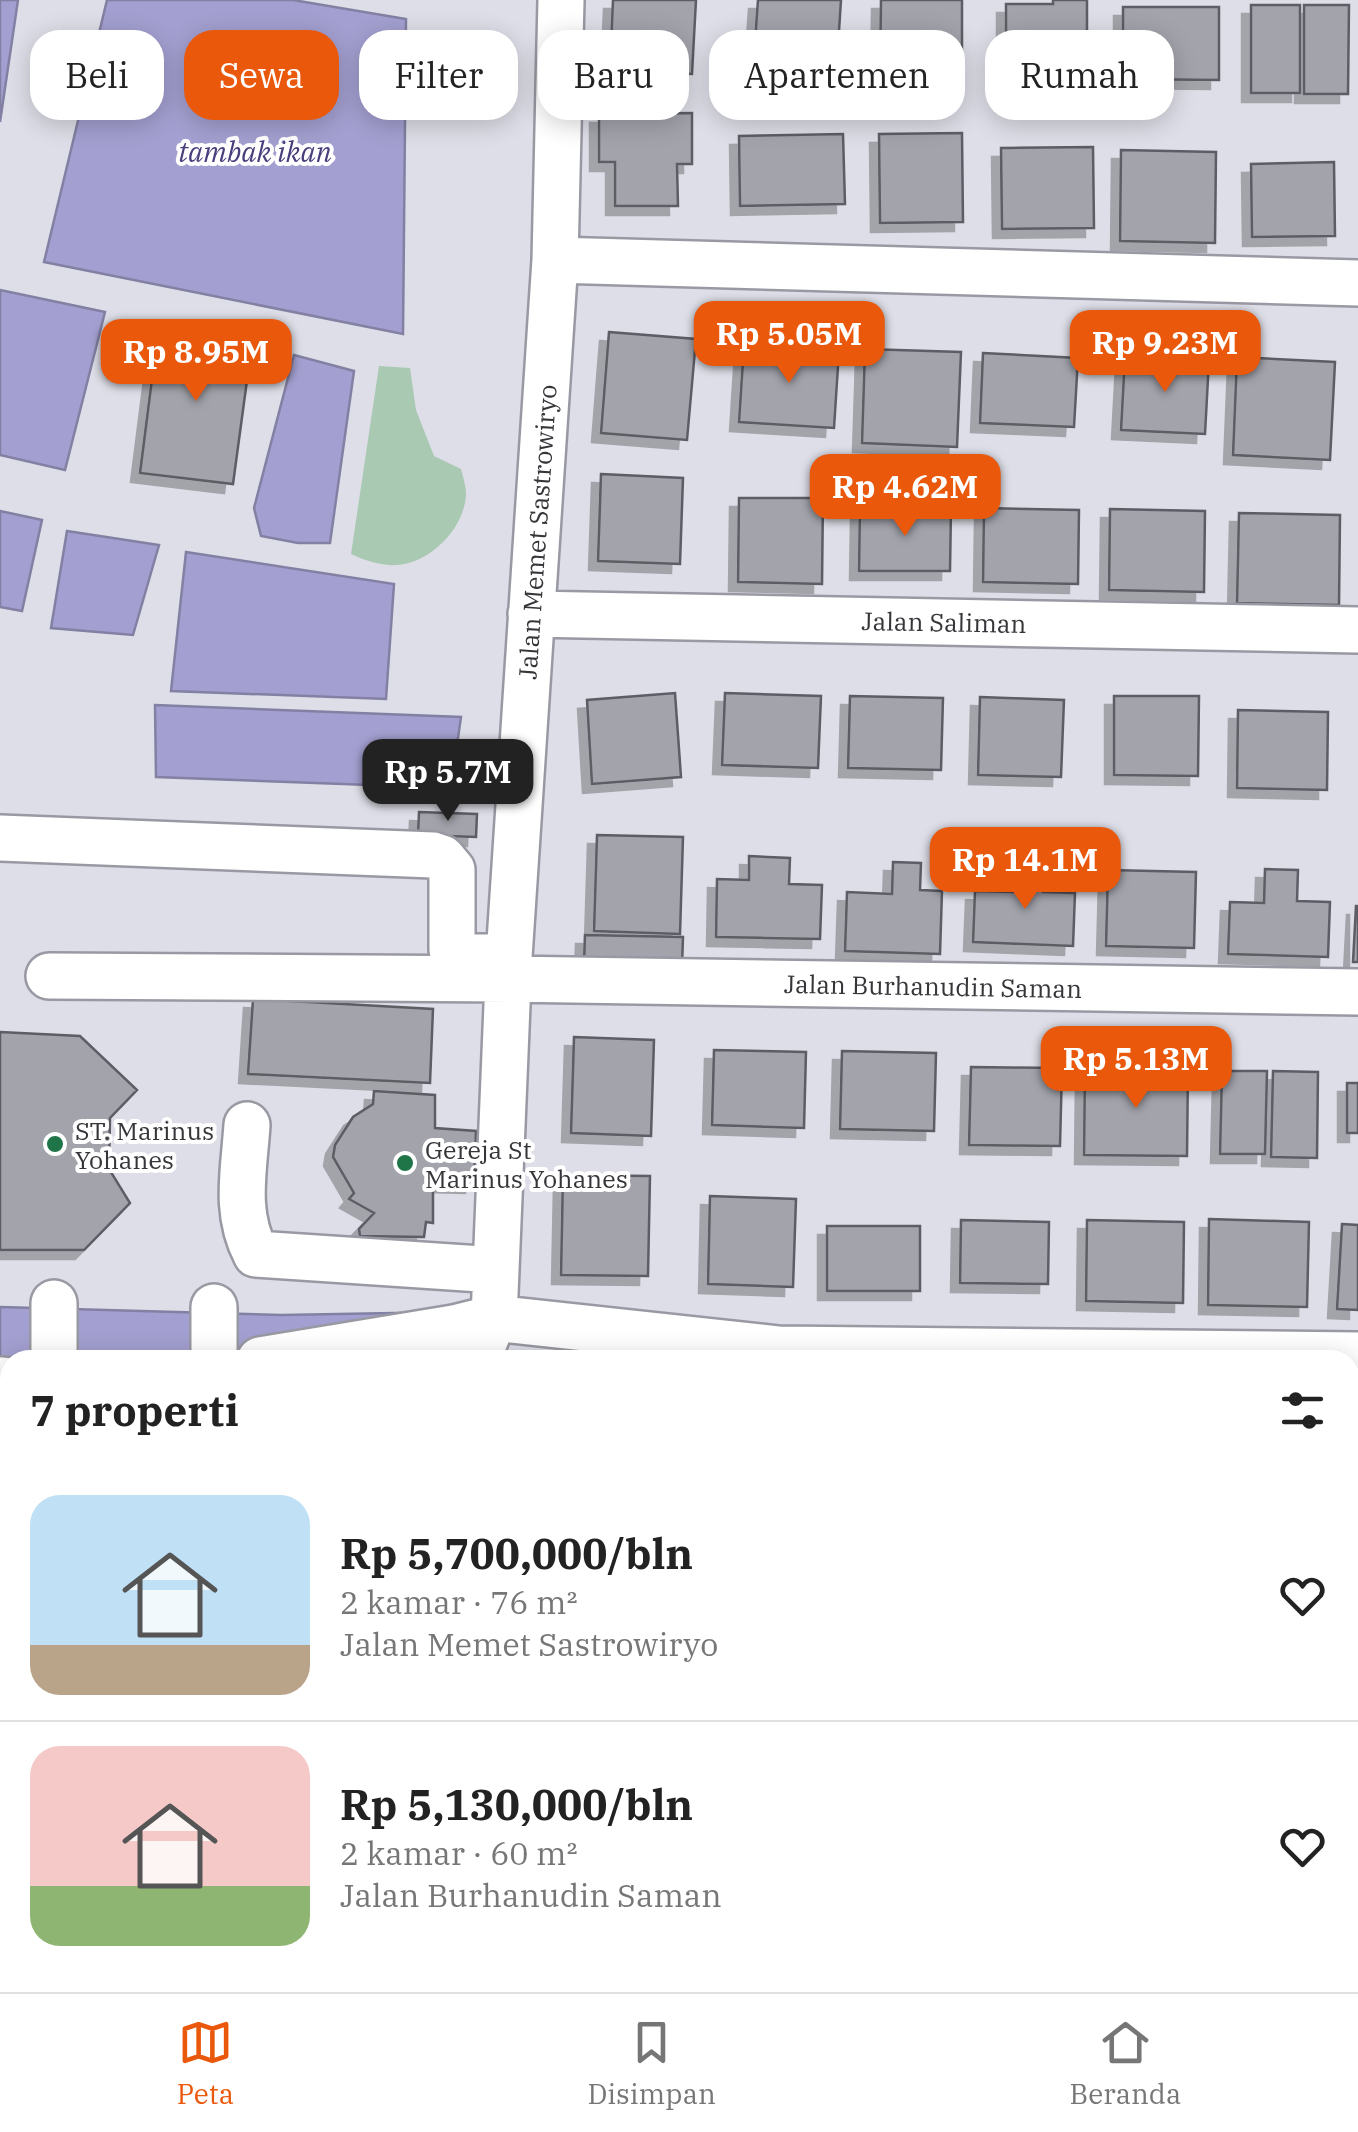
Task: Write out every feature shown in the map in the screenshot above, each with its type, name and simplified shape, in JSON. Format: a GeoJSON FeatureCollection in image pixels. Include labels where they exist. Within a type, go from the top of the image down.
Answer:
{"type":"FeatureCollection","features":[{"type":"Feature","properties":{"kind":"street","name":"Jalan Memet Sastrowiryo"},"geometry":{"type":"LineString","coordinates":[[481,1350],[494,1318],[508,968],[555,260],[562,0]]}},
{"type":"Feature","properties":{"kind":"street"},"geometry":{"type":"LineString","coordinates":[[555,260],[1358,282]]}},
{"type":"Feature","properties":{"kind":"street","name":"Jalan Saliman"},"geometry":{"type":"LineString","coordinates":[[531,614],[1358,630]]}},
{"type":"Feature","properties":{"kind":"street"},"geometry":{"type":"LineString","coordinates":[[0,838],[433,855],[442,858],[452,870],[452,950],[459,956],[508,968]]}},
{"type":"Feature","properties":{"kind":"street"},"geometry":{"type":"LineString","coordinates":[[452,870],[515,869]]}},
{"type":"Feature","properties":{"kind":"street"},"geometry":{"type":"LineString","coordinates":[[49,976],[508,968]]}},
{"type":"Feature","properties":{"kind":"street","name":"Jalan Burhanudin Saman"},"geometry":{"type":"LineString","coordinates":[[508,968],[1358,992]]}},
{"type":"Feature","properties":{"kind":"street"},"geometry":{"type":"LineString","coordinates":[[247,1126],[241,1213],[256,1254],[496,1270]]}},
{"type":"Feature","properties":{"kind":"street"},"geometry":{"type":"LineString","coordinates":[[54,1303],[54,1350]]}},
{"type":"Feature","properties":{"kind":"street"},"geometry":{"type":"LineString","coordinates":[[214,1307],[214,1350]]}},
{"type":"Feature","properties":{"kind":"street"},"geometry":{"type":"LineString","coordinates":[[321,1350],[494,1318],[779,1348],[944,1350]]}},
{"type":"Feature","properties":{"kind":"green space"},"geometry":{"type":"Polygon","coordinates":[[[379,366],[410,368],[416,410],[434,456],[461,469],[466,491],[460,519],[444,541],[423,557],[398,565],[351,554],[379,366]]]}},
{"type":"Feature","properties":{"kind":"water"},"geometry":{"type":"Polygon","coordinates":[[[0,0],[18,0],[0,122],[0,0]]]}},
{"type":"Feature","properties":{"kind":"water","name":"tambak ikan"},"geometry":{"type":"Polygon","coordinates":[[[107,0],[293,0],[406,19],[406,30],[359,30],[359,120],[405,120],[403,334],[44,262],[78,120],[164,120],[164,30],[100,30],[107,0]]]}},
{"type":"Feature","properties":{"kind":"water"},"geometry":{"type":"Polygon","coordinates":[[[0,290],[105,312],[65,470],[0,455],[0,290]]]}},
{"type":"Feature","properties":{"kind":"water"},"geometry":{"type":"Polygon","coordinates":[[[294,355],[354,371],[330,543],[298,543],[261,536],[254,508],[294,355]]]}},
{"type":"Feature","properties":{"kind":"water"},"geometry":{"type":"Polygon","coordinates":[[[0,511],[42,520],[22,611],[0,607],[0,511]]]}},
{"type":"Feature","properties":{"kind":"water"},"geometry":{"type":"Polygon","coordinates":[[[67,531],[159,545],[133,635],[51,628],[67,531]]]}},
{"type":"Feature","properties":{"kind":"water"},"geometry":{"type":"Polygon","coordinates":[[[186,552],[394,584],[386,699],[171,691],[186,552]]]}},
{"type":"Feature","properties":{"kind":"water"},"geometry":{"type":"Polygon","coordinates":[[[155,705],[461,717],[451,788],[156,777],[155,705]]]}},
{"type":"Feature","properties":{"kind":"water"},"geometry":{"type":"Polygon","coordinates":[[[0,1307],[281,1315],[451,1312],[464,1350],[0,1350],[0,1307]]]}},
{"type":"Feature","properties":{"kind":"building"},"geometry":{"type":"Polygon","coordinates":[[[613,0],[696,0],[692,74],[689,30],[612,30],[613,0]]]}},
{"type":"Feature","properties":{"kind":"building"},"geometry":{"type":"Polygon","coordinates":[[[758,0],[841,0],[839,30],[756,30],[758,0]]]}},
{"type":"Feature","properties":{"kind":"building"},"geometry":{"type":"Polygon","coordinates":[[[881,0],[962,0],[962,30],[881,30],[881,0]]]}},
{"type":"Feature","properties":{"kind":"building"},"geometry":{"type":"Polygon","coordinates":[[[1053,0],[1087,0],[1087,30],[1006,30],[1006,4],[1053,4],[1053,0]]]}},
{"type":"Feature","properties":{"kind":"building"},"geometry":{"type":"Polygon","coordinates":[[[1251,5],[1300,5],[1300,93],[1251,93],[1251,5]]]}},
{"type":"Feature","properties":{"kind":"building"},"geometry":{"type":"Polygon","coordinates":[[[1304,5],[1349,5],[1348,94],[1304,94],[1304,5]]]}},
{"type":"Feature","properties":{"kind":"building"},"geometry":{"type":"Polygon","coordinates":[[[1123,7],[1219,7],[1219,80],[1174,80],[1174,30],[1123,30],[1123,7]]]}},
{"type":"Feature","properties":{"kind":"building"},"geometry":{"type":"Polygon","coordinates":[[[689,113],[692,164],[677,164],[678,206],[615,206],[615,162],[599,162],[599,120],[689,120],[689,113]]]}},
{"type":"Feature","properties":{"kind":"building"},"geometry":{"type":"Polygon","coordinates":[[[962,133],[963,222],[880,223],[879,134],[962,133]]]}},
{"type":"Feature","properties":{"kind":"building"},"geometry":{"type":"Polygon","coordinates":[[[843,134],[845,204],[740,206],[739,136],[843,134]]]}},
{"type":"Feature","properties":{"kind":"building"},"geometry":{"type":"Polygon","coordinates":[[[1093,147],[1094,228],[1002,229],[1001,148],[1093,147]]]}},
{"type":"Feature","properties":{"kind":"building"},"geometry":{"type":"Polygon","coordinates":[[[1121,150],[1216,152],[1215,243],[1120,241],[1121,150]]]}},
{"type":"Feature","properties":{"kind":"building"},"geometry":{"type":"Polygon","coordinates":[[[1334,162],[1335,236],[1252,237],[1251,164],[1334,162]]]}},
{"type":"Feature","properties":{"kind":"building"},"geometry":{"type":"Polygon","coordinates":[[[159,324],[253,336],[233,484],[140,473],[159,324]]]}},
{"type":"Feature","properties":{"kind":"building"},"geometry":{"type":"Polygon","coordinates":[[[609,332],[696,339],[687,440],[601,433],[609,332]]]}},
{"type":"Feature","properties":{"kind":"building"},"geometry":{"type":"Polygon","coordinates":[[[744,345],[839,351],[834,428],[739,422],[744,345]]]}},
{"type":"Feature","properties":{"kind":"building"},"geometry":{"type":"Polygon","coordinates":[[[865,349],[961,352],[957,447],[862,443],[865,349]]]}},
{"type":"Feature","properties":{"kind":"building"},"geometry":{"type":"Polygon","coordinates":[[[983,353],[1078,358],[1074,427],[980,423],[983,353]]]}},
{"type":"Feature","properties":{"kind":"building"},"geometry":{"type":"Polygon","coordinates":[[[1125,356],[1209,360],[1205,434],[1121,430],[1125,356]]]}},
{"type":"Feature","properties":{"kind":"building"},"geometry":{"type":"Polygon","coordinates":[[[1237,357],[1335,362],[1330,460],[1233,455],[1237,357]]]}},
{"type":"Feature","properties":{"kind":"building"},"geometry":{"type":"Polygon","coordinates":[[[601,474],[683,478],[680,564],[598,561],[601,474]]]}},
{"type":"Feature","properties":{"kind":"building"},"geometry":{"type":"Polygon","coordinates":[[[739,498],[823,498],[822,584],[738,582],[739,498]]]}},
{"type":"Feature","properties":{"kind":"building"},"geometry":{"type":"Polygon","coordinates":[[[860,507],[951,508],[950,571],[859,571],[860,507]]]}},
{"type":"Feature","properties":{"kind":"building"},"geometry":{"type":"Polygon","coordinates":[[[984,508],[1079,510],[1078,584],[983,582],[984,508]]]}},
{"type":"Feature","properties":{"kind":"building"},"geometry":{"type":"Polygon","coordinates":[[[1110,509],[1205,511],[1204,592],[1109,590],[1110,509]]]}},
{"type":"Feature","properties":{"kind":"building"},"geometry":{"type":"Polygon","coordinates":[[[1239,513],[1340,515],[1339,605],[1237,603],[1239,513]]]}},
{"type":"Feature","properties":{"kind":"building"},"geometry":{"type":"Polygon","coordinates":[[[675,693],[681,777],[592,784],[587,700],[675,693]]]}},
{"type":"Feature","properties":{"kind":"building"},"geometry":{"type":"Polygon","coordinates":[[[725,693],[821,696],[818,768],[722,765],[725,693]]]}},
{"type":"Feature","properties":{"kind":"building"},"geometry":{"type":"Polygon","coordinates":[[[850,696],[943,698],[941,770],[848,768],[850,696]]]}},
{"type":"Feature","properties":{"kind":"building"},"geometry":{"type":"Polygon","coordinates":[[[1114,696],[1199,696],[1198,776],[1114,775],[1114,696]]]}},
{"type":"Feature","properties":{"kind":"building"},"geometry":{"type":"Polygon","coordinates":[[[980,697],[1064,700],[1061,777],[978,775],[980,697]]]}},
{"type":"Feature","properties":{"kind":"building"},"geometry":{"type":"Polygon","coordinates":[[[1238,710],[1328,712],[1327,790],[1237,788],[1238,710]]]}},
{"type":"Feature","properties":{"kind":"building"},"geometry":{"type":"Polygon","coordinates":[[[419,812],[477,814],[476,837],[418,835],[419,812]]]}},
{"type":"Feature","properties":{"kind":"building"},"geometry":{"type":"Polygon","coordinates":[[[597,835],[683,837],[680,934],[594,931],[597,835]]]}},
{"type":"Feature","properties":{"kind":"building"},"geometry":{"type":"Polygon","coordinates":[[[749,856],[790,858],[789,884],[822,885],[820,939],[716,937],[717,879],[749,880],[749,856]]]}},
{"type":"Feature","properties":{"kind":"building"},"geometry":{"type":"Polygon","coordinates":[[[893,862],[921,863],[920,890],[942,891],[940,954],[845,951],[847,892],[892,894],[893,862]]]}},
{"type":"Feature","properties":{"kind":"building"},"geometry":{"type":"Polygon","coordinates":[[[1014,862],[1044,863],[1043,892],[1075,893],[1073,946],[973,942],[975,891],[1013,892],[1014,862]]]}},
{"type":"Feature","properties":{"kind":"building"},"geometry":{"type":"Polygon","coordinates":[[[1265,869],[1298,870],[1297,901],[1330,902],[1328,957],[1228,954],[1230,902],[1264,903],[1265,869]]]}},
{"type":"Feature","properties":{"kind":"building"},"geometry":{"type":"Polygon","coordinates":[[[1108,870],[1196,872],[1194,948],[1106,946],[1108,870]]]}},
{"type":"Feature","properties":{"kind":"building"},"geometry":{"type":"Polygon","coordinates":[[[1356,906],[1358,962],[1353,962],[1356,906]]]}},
{"type":"Feature","properties":{"kind":"building"},"geometry":{"type":"Polygon","coordinates":[[[585,935],[683,937],[682,966],[584,963],[585,935]]]}},
{"type":"Feature","properties":{"kind":"building"},"geometry":{"type":"Polygon","coordinates":[[[253,999],[433,1009],[430,1083],[248,1074],[253,999]]]}},
{"type":"Feature","properties":{"kind":"building","name":"ST. Marinus Yohanes"},"geometry":{"type":"Polygon","coordinates":[[[0,1032],[80,1036],[137,1090],[110,1118],[109,1169],[130,1203],[84,1250],[0,1250],[0,1032]]]}},
{"type":"Feature","properties":{"kind":"building"},"geometry":{"type":"Polygon","coordinates":[[[574,1037],[654,1040],[651,1136],[571,1133],[574,1037]]]}},
{"type":"Feature","properties":{"kind":"building"},"geometry":{"type":"Polygon","coordinates":[[[714,1050],[806,1052],[804,1128],[712,1125],[714,1050]]]}},
{"type":"Feature","properties":{"kind":"building"},"geometry":{"type":"Polygon","coordinates":[[[842,1051],[936,1053],[934,1131],[840,1129],[842,1051]]]}},
{"type":"Feature","properties":{"kind":"building"},"geometry":{"type":"Polygon","coordinates":[[[971,1067],[1062,1068],[1060,1146],[969,1145],[971,1067]]]}},
{"type":"Feature","properties":{"kind":"building"},"geometry":{"type":"Polygon","coordinates":[[[1085,1067],[1188,1067],[1187,1156],[1084,1155],[1085,1067]]]}},
{"type":"Feature","properties":{"kind":"building"},"geometry":{"type":"Polygon","coordinates":[[[1222,1071],[1267,1071],[1265,1154],[1220,1154],[1222,1071]]]}},
{"type":"Feature","properties":{"kind":"building"},"geometry":{"type":"Polygon","coordinates":[[[1273,1071],[1318,1072],[1317,1158],[1271,1157],[1273,1071]]]}},
{"type":"Feature","properties":{"kind":"building"},"geometry":{"type":"Polygon","coordinates":[[[1347,1083],[1358,1083],[1358,1133],[1347,1133],[1347,1083]]]}},
{"type":"Feature","properties":{"kind":"building","name":"Gereja St Marinus Yohanes"},"geometry":{"type":"Polygon","coordinates":[[[374,1091],[435,1095],[435,1128],[476,1131],[474,1184],[433,1183],[433,1223],[426,1222],[424,1237],[360,1236],[359,1229],[374,1213],[349,1199],[354,1193],[333,1157],[335,1145],[353,1117],[373,1104],[374,1091]]]}},
{"type":"Feature","properties":{"kind":"building"},"geometry":{"type":"Polygon","coordinates":[[[563,1175],[650,1176],[648,1276],[561,1275],[563,1175]]]}},
{"type":"Feature","properties":{"kind":"building"},"geometry":{"type":"Polygon","coordinates":[[[710,1196],[796,1199],[793,1287],[708,1284],[710,1196]]]}},
{"type":"Feature","properties":{"kind":"building"},"geometry":{"type":"Polygon","coordinates":[[[1209,1219],[1309,1222],[1307,1307],[1208,1305],[1209,1219]]]}},
{"type":"Feature","properties":{"kind":"building"},"geometry":{"type":"Polygon","coordinates":[[[961,1220],[1049,1222],[1048,1284],[960,1283],[961,1220]]]}},
{"type":"Feature","properties":{"kind":"building"},"geometry":{"type":"Polygon","coordinates":[[[1087,1220],[1184,1222],[1183,1303],[1086,1301],[1087,1220]]]}},
{"type":"Feature","properties":{"kind":"building"},"geometry":{"type":"Polygon","coordinates":[[[1342,1224],[1358,1225],[1358,1310],[1337,1309],[1342,1224]]]}},
{"type":"Feature","properties":{"kind":"building"},"geometry":{"type":"Polygon","coordinates":[[[827,1226],[920,1226],[920,1291],[827,1291],[827,1226]]]}},
{"type":"Feature","properties":{"kind":"place","name":"ST. Marinus Yohanes"},"geometry":{"type":"Point","coordinates":[55,1144]}},
{"type":"Feature","properties":{"kind":"place","name":"Gereja St Marinus Yohanes"},"geometry":{"type":"Point","coordinates":[405,1163]}}]}
